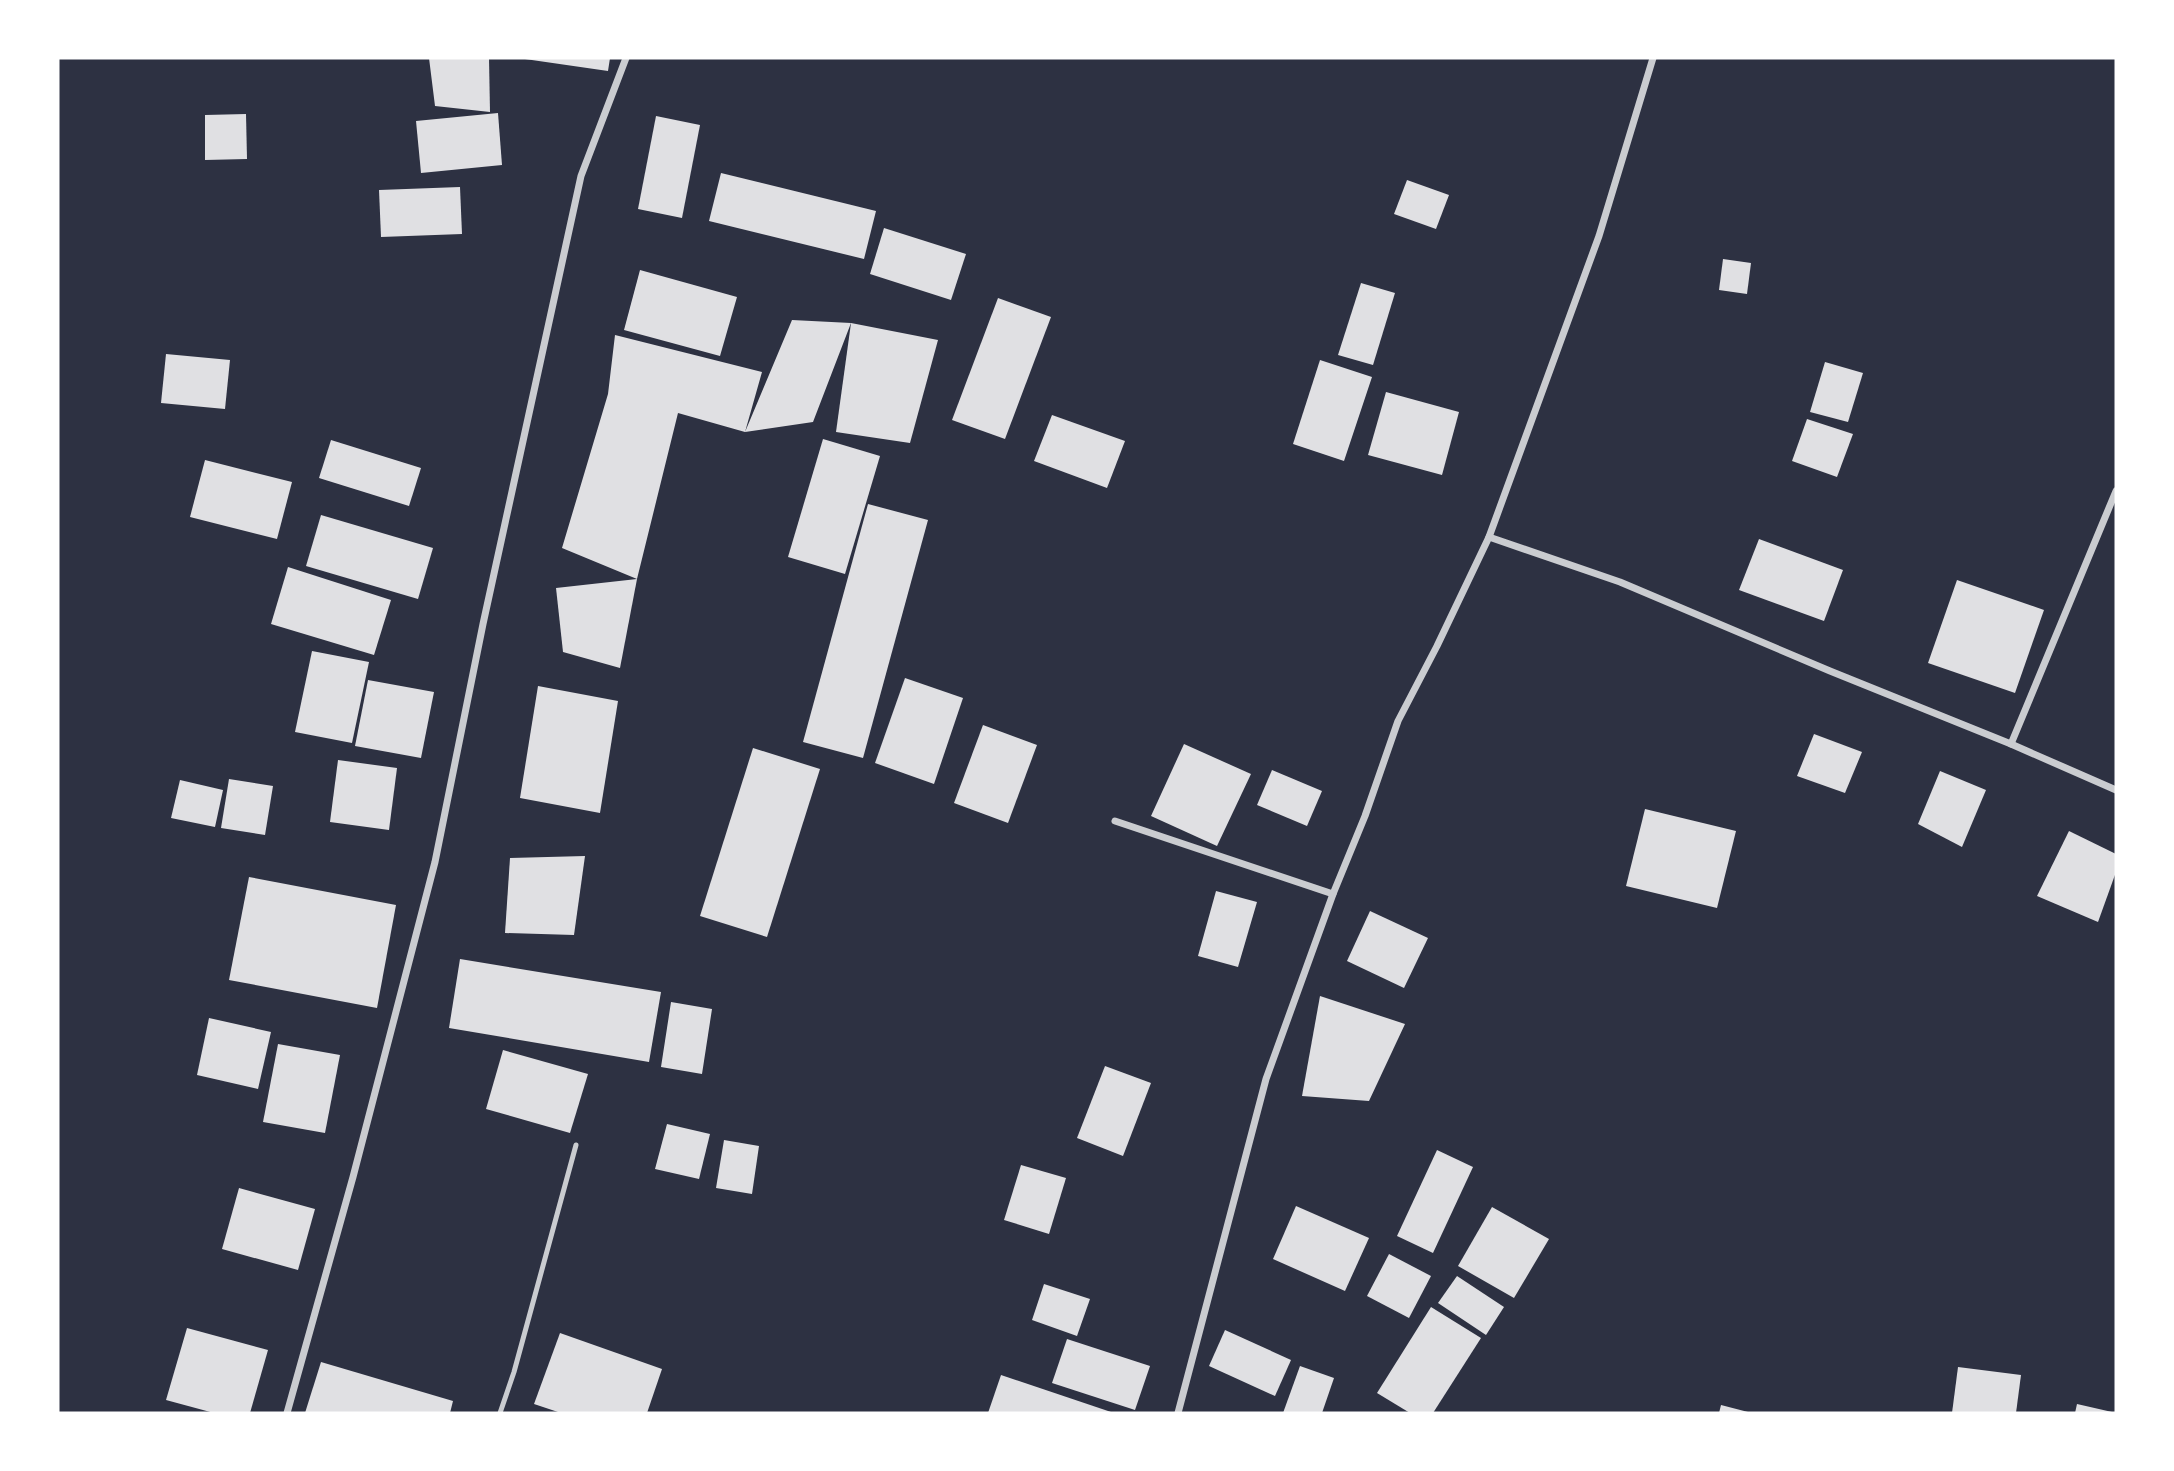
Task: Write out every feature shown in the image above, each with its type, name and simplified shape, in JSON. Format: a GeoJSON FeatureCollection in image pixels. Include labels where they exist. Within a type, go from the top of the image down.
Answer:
{"type":"FeatureCollection","features":[{"type":"Feature","properties":{"kind":"street"},"geometry":{"type":"LineString","coordinates":[[287,1413],[353,1177],[435,862],[483,624],[581,176],[626,58]]}},
{"type":"Feature","properties":{"kind":"street"},"geometry":{"type":"LineString","coordinates":[[1178,1413],[1266,1079],[1398,720],[1489,537],[1599,236],[1653,58]]}},
{"type":"Feature","properties":{"kind":"street"},"geometry":{"type":"LineString","coordinates":[[2011,744],[2116,491]]}},
{"type":"Feature","properties":{"kind":"street"},"geometry":{"type":"LineString","coordinates":[[1489,537],[1620,582],[2116,790]]}},
{"type":"Feature","properties":{"kind":"street"},"geometry":{"type":"LineString","coordinates":[[1115,821],[1333,894]]}},
{"type":"Feature","properties":{"kind":"lane"},"geometry":{"type":"LineString","coordinates":[[500,1413],[514,1372],[576,1145]]}},
{"type":"Feature","properties":{"kind":"building"},"geometry":{"type":"Polygon","coordinates":[[[429,58],[489,58],[490,112],[435,106],[429,58]]]}},
{"type":"Feature","properties":{"kind":"building"},"geometry":{"type":"Polygon","coordinates":[[[518,58],[610,58],[608,71],[518,58]]]}},
{"type":"Feature","properties":{"kind":"building"},"geometry":{"type":"Polygon","coordinates":[[[498,113],[502,165],[421,173],[416,121],[498,113]]]}},
{"type":"Feature","properties":{"kind":"building"},"geometry":{"type":"Polygon","coordinates":[[[246,114],[247,159],[205,160],[205,115],[246,114]]]}},
{"type":"Feature","properties":{"kind":"building"},"geometry":{"type":"Polygon","coordinates":[[[656,116],[700,125],[682,218],[638,209],[656,116]]]}},
{"type":"Feature","properties":{"kind":"building"},"geometry":{"type":"Polygon","coordinates":[[[721,173],[876,211],[864,259],[709,221],[721,173]]]}},
{"type":"Feature","properties":{"kind":"building"},"geometry":{"type":"Polygon","coordinates":[[[1407,180],[1449,195],[1436,229],[1394,214],[1407,180]]]}},
{"type":"Feature","properties":{"kind":"building"},"geometry":{"type":"Polygon","coordinates":[[[460,187],[462,234],[381,237],[379,190],[460,187]]]}},
{"type":"Feature","properties":{"kind":"building"},"geometry":{"type":"Polygon","coordinates":[[[884,228],[966,254],[951,300],[870,274],[884,228]]]}},
{"type":"Feature","properties":{"kind":"building"},"geometry":{"type":"Polygon","coordinates":[[[1723,259],[1751,263],[1747,294],[1719,290],[1723,259]]]}},
{"type":"Feature","properties":{"kind":"building"},"geometry":{"type":"Polygon","coordinates":[[[640,270],[737,297],[720,356],[624,330],[640,270]]]}},
{"type":"Feature","properties":{"kind":"building"},"geometry":{"type":"Polygon","coordinates":[[[1361,283],[1395,293],[1373,365],[1338,355],[1361,283]]]}},
{"type":"Feature","properties":{"kind":"building"},"geometry":{"type":"Polygon","coordinates":[[[998,298],[1051,317],[1005,439],[952,420],[998,298]]]}},
{"type":"Feature","properties":{"kind":"building"},"geometry":{"type":"Polygon","coordinates":[[[792,320],[851,323],[813,422],[745,432],[792,320]]]}},
{"type":"Feature","properties":{"kind":"building"},"geometry":{"type":"Polygon","coordinates":[[[851,323],[938,340],[910,443],[836,432],[851,323]]]}},
{"type":"Feature","properties":{"kind":"building"},"geometry":{"type":"Polygon","coordinates":[[[615,335],[762,372],[745,432],[678,413],[637,579],[562,548],[608,394],[615,335]]]}},
{"type":"Feature","properties":{"kind":"building"},"geometry":{"type":"Polygon","coordinates":[[[166,354],[230,360],[225,409],[161,403],[166,354]]]}},
{"type":"Feature","properties":{"kind":"building"},"geometry":{"type":"Polygon","coordinates":[[[1320,360],[1372,377],[1344,461],[1293,444],[1320,360]]]}},
{"type":"Feature","properties":{"kind":"building"},"geometry":{"type":"Polygon","coordinates":[[[1825,362],[1863,373],[1848,422],[1810,412],[1825,362]]]}},
{"type":"Feature","properties":{"kind":"building"},"geometry":{"type":"Polygon","coordinates":[[[1386,392],[1459,412],[1442,475],[1368,455],[1386,392]]]}},
{"type":"Feature","properties":{"kind":"building"},"geometry":{"type":"Polygon","coordinates":[[[1052,415],[1125,441],[1107,488],[1034,461],[1052,415]]]}},
{"type":"Feature","properties":{"kind":"building"},"geometry":{"type":"Polygon","coordinates":[[[1807,419],[1853,434],[1837,477],[1792,461],[1807,419]]]}},
{"type":"Feature","properties":{"kind":"building"},"geometry":{"type":"Polygon","coordinates":[[[823,439],[880,456],[845,574],[788,557],[823,439]]]}},
{"type":"Feature","properties":{"kind":"building"},"geometry":{"type":"Polygon","coordinates":[[[331,440],[421,468],[409,506],[319,478],[331,440]]]}},
{"type":"Feature","properties":{"kind":"building"},"geometry":{"type":"Polygon","coordinates":[[[205,460],[292,482],[277,539],[190,517],[205,460]]]}},
{"type":"Feature","properties":{"kind":"building"},"geometry":{"type":"Polygon","coordinates":[[[868,504],[928,520],[863,758],[803,742],[868,504]]]}},
{"type":"Feature","properties":{"kind":"building"},"geometry":{"type":"Polygon","coordinates":[[[321,515],[433,548],[418,599],[306,566],[321,515]]]}},
{"type":"Feature","properties":{"kind":"building"},"geometry":{"type":"Polygon","coordinates":[[[1759,539],[1843,570],[1824,621],[1739,590],[1759,539]]]}},
{"type":"Feature","properties":{"kind":"building"},"geometry":{"type":"Polygon","coordinates":[[[288,567],[391,600],[374,655],[271,624],[288,567]]]}},
{"type":"Feature","properties":{"kind":"building"},"geometry":{"type":"Polygon","coordinates":[[[637,579],[620,668],[563,652],[556,588],[637,579]]]}},
{"type":"Feature","properties":{"kind":"building"},"geometry":{"type":"Polygon","coordinates":[[[1957,580],[2044,610],[2015,693],[1928,663],[1957,580]]]}},
{"type":"Feature","properties":{"kind":"building"},"geometry":{"type":"Polygon","coordinates":[[[312,651],[369,662],[352,743],[295,732],[312,651]]]}},
{"type":"Feature","properties":{"kind":"building"},"geometry":{"type":"Polygon","coordinates":[[[905,678],[963,698],[934,784],[875,763],[905,678]]]}},
{"type":"Feature","properties":{"kind":"building"},"geometry":{"type":"Polygon","coordinates":[[[368,680],[434,692],[421,758],[355,746],[368,680]]]}},
{"type":"Feature","properties":{"kind":"building"},"geometry":{"type":"Polygon","coordinates":[[[538,686],[618,701],[600,813],[520,798],[538,686]]]}},
{"type":"Feature","properties":{"kind":"building"},"geometry":{"type":"Polygon","coordinates":[[[983,725],[1037,745],[1008,823],[954,803],[983,725]]]}},
{"type":"Feature","properties":{"kind":"building"},"geometry":{"type":"Polygon","coordinates":[[[1814,734],[1862,752],[1845,793],[1797,776],[1814,734]]]}},
{"type":"Feature","properties":{"kind":"building"},"geometry":{"type":"Polygon","coordinates":[[[1184,744],[1251,774],[1217,846],[1151,816],[1184,744]]]}},
{"type":"Feature","properties":{"kind":"building"},"geometry":{"type":"Polygon","coordinates":[[[753,748],[820,769],[767,937],[700,916],[753,748]]]}},
{"type":"Feature","properties":{"kind":"building"},"geometry":{"type":"Polygon","coordinates":[[[338,760],[397,768],[389,830],[330,822],[338,760]]]}},
{"type":"Feature","properties":{"kind":"building"},"geometry":{"type":"Polygon","coordinates":[[[1272,770],[1322,791],[1307,826],[1257,805],[1272,770]]]}},
{"type":"Feature","properties":{"kind":"building"},"geometry":{"type":"Polygon","coordinates":[[[1940,771],[1986,790],[1962,847],[1918,824],[1940,771]]]}},
{"type":"Feature","properties":{"kind":"building"},"geometry":{"type":"Polygon","coordinates":[[[229,779],[273,786],[265,835],[221,828],[229,779]]]}},
{"type":"Feature","properties":{"kind":"building"},"geometry":{"type":"Polygon","coordinates":[[[180,780],[223,790],[215,827],[171,818],[180,780]]]}},
{"type":"Feature","properties":{"kind":"building"},"geometry":{"type":"Polygon","coordinates":[[[1645,809],[1736,831],[1717,908],[1626,886],[1645,809]]]}},
{"type":"Feature","properties":{"kind":"building"},"geometry":{"type":"Polygon","coordinates":[[[2069,831],[2116,854],[2116,872],[2098,922],[2037,896],[2069,831]]]}},
{"type":"Feature","properties":{"kind":"building"},"geometry":{"type":"Polygon","coordinates":[[[585,856],[574,935],[505,933],[510,858],[585,856]]]}},
{"type":"Feature","properties":{"kind":"building"},"geometry":{"type":"Polygon","coordinates":[[[249,877],[396,905],[377,1008],[229,980],[249,877]]]}},
{"type":"Feature","properties":{"kind":"building"},"geometry":{"type":"Polygon","coordinates":[[[1216,891],[1257,902],[1238,967],[1198,956],[1216,891]]]}},
{"type":"Feature","properties":{"kind":"building"},"geometry":{"type":"Polygon","coordinates":[[[1370,911],[1428,938],[1404,988],[1347,961],[1370,911]]]}},
{"type":"Feature","properties":{"kind":"building"},"geometry":{"type":"Polygon","coordinates":[[[460,959],[661,992],[649,1062],[449,1028],[460,959]]]}},
{"type":"Feature","properties":{"kind":"building"},"geometry":{"type":"Polygon","coordinates":[[[1320,996],[1405,1024],[1369,1101],[1302,1096],[1320,996]]]}},
{"type":"Feature","properties":{"kind":"building"},"geometry":{"type":"Polygon","coordinates":[[[671,1002],[712,1009],[702,1074],[661,1067],[671,1002]]]}},
{"type":"Feature","properties":{"kind":"building"},"geometry":{"type":"Polygon","coordinates":[[[209,1018],[271,1032],[258,1089],[197,1075],[209,1018]]]}},
{"type":"Feature","properties":{"kind":"building"},"geometry":{"type":"Polygon","coordinates":[[[278,1044],[340,1055],[325,1133],[263,1122],[278,1044]]]}},
{"type":"Feature","properties":{"kind":"building"},"geometry":{"type":"Polygon","coordinates":[[[503,1050],[588,1074],[570,1133],[486,1109],[503,1050]]]}},
{"type":"Feature","properties":{"kind":"building"},"geometry":{"type":"Polygon","coordinates":[[[1105,1066],[1151,1083],[1123,1156],[1077,1138],[1105,1066]]]}},
{"type":"Feature","properties":{"kind":"building"},"geometry":{"type":"Polygon","coordinates":[[[667,1124],[710,1134],[699,1179],[655,1169],[667,1124]]]}},
{"type":"Feature","properties":{"kind":"building"},"geometry":{"type":"Polygon","coordinates":[[[724,1140],[759,1146],[752,1194],[716,1188],[724,1140]]]}},
{"type":"Feature","properties":{"kind":"building"},"geometry":{"type":"Polygon","coordinates":[[[1437,1150],[1473,1167],[1433,1253],[1397,1236],[1437,1150]]]}},
{"type":"Feature","properties":{"kind":"building"},"geometry":{"type":"Polygon","coordinates":[[[1021,1165],[1066,1178],[1049,1234],[1004,1220],[1021,1165]]]}},
{"type":"Feature","properties":{"kind":"building"},"geometry":{"type":"Polygon","coordinates":[[[239,1188],[315,1209],[298,1270],[222,1249],[239,1188]]]}},
{"type":"Feature","properties":{"kind":"building"},"geometry":{"type":"Polygon","coordinates":[[[1296,1206],[1369,1238],[1345,1291],[1273,1259],[1296,1206]]]}},
{"type":"Feature","properties":{"kind":"building"},"geometry":{"type":"Polygon","coordinates":[[[1492,1207],[1549,1239],[1514,1298],[1458,1266],[1492,1207]]]}},
{"type":"Feature","properties":{"kind":"building"},"geometry":{"type":"Polygon","coordinates":[[[1389,1254],[1431,1276],[1409,1318],[1367,1296],[1389,1254]]]}},
{"type":"Feature","properties":{"kind":"building"},"geometry":{"type":"Polygon","coordinates":[[[1457,1276],[1504,1307],[1486,1335],[1438,1303],[1457,1276]]]}},
{"type":"Feature","properties":{"kind":"building"},"geometry":{"type":"Polygon","coordinates":[[[1044,1284],[1090,1299],[1077,1336],[1032,1320],[1044,1284]]]}},
{"type":"Feature","properties":{"kind":"building"},"geometry":{"type":"Polygon","coordinates":[[[1431,1307],[1481,1338],[1433,1413],[1410,1413],[1377,1393],[1431,1307]]]}},
{"type":"Feature","properties":{"kind":"building"},"geometry":{"type":"Polygon","coordinates":[[[187,1328],[268,1350],[250,1413],[214,1413],[166,1400],[187,1328]]]}},
{"type":"Feature","properties":{"kind":"building"},"geometry":{"type":"Polygon","coordinates":[[[1225,1330],[1291,1360],[1275,1396],[1209,1366],[1225,1330]]]}},
{"type":"Feature","properties":{"kind":"building"},"geometry":{"type":"Polygon","coordinates":[[[560,1333],[662,1369],[647,1413],[561,1413],[534,1404],[560,1333]]]}},
{"type":"Feature","properties":{"kind":"building"},"geometry":{"type":"Polygon","coordinates":[[[1067,1339],[1150,1366],[1135,1410],[1052,1383],[1067,1339]]]}},
{"type":"Feature","properties":{"kind":"building"},"geometry":{"type":"Polygon","coordinates":[[[321,1362],[453,1401],[450,1413],[305,1413],[321,1362]]]}},
{"type":"Feature","properties":{"kind":"building"},"geometry":{"type":"Polygon","coordinates":[[[1300,1366],[1334,1378],[1322,1413],[1283,1413],[1300,1366]]]}},
{"type":"Feature","properties":{"kind":"building"},"geometry":{"type":"Polygon","coordinates":[[[1958,1367],[2021,1375],[2016,1413],[1952,1413],[1958,1367]]]}},
{"type":"Feature","properties":{"kind":"building"},"geometry":{"type":"Polygon","coordinates":[[[1001,1375],[1114,1413],[988,1413],[1001,1375]]]}},
{"type":"Feature","properties":{"kind":"building"},"geometry":{"type":"Polygon","coordinates":[[[2077,1404],[2112,1412],[2112,1413],[2075,1413],[2077,1404]]]}},
{"type":"Feature","properties":{"kind":"building"},"geometry":{"type":"Polygon","coordinates":[[[1721,1405],[1748,1412],[1748,1413],[1719,1413],[1721,1405]]]}}]}
